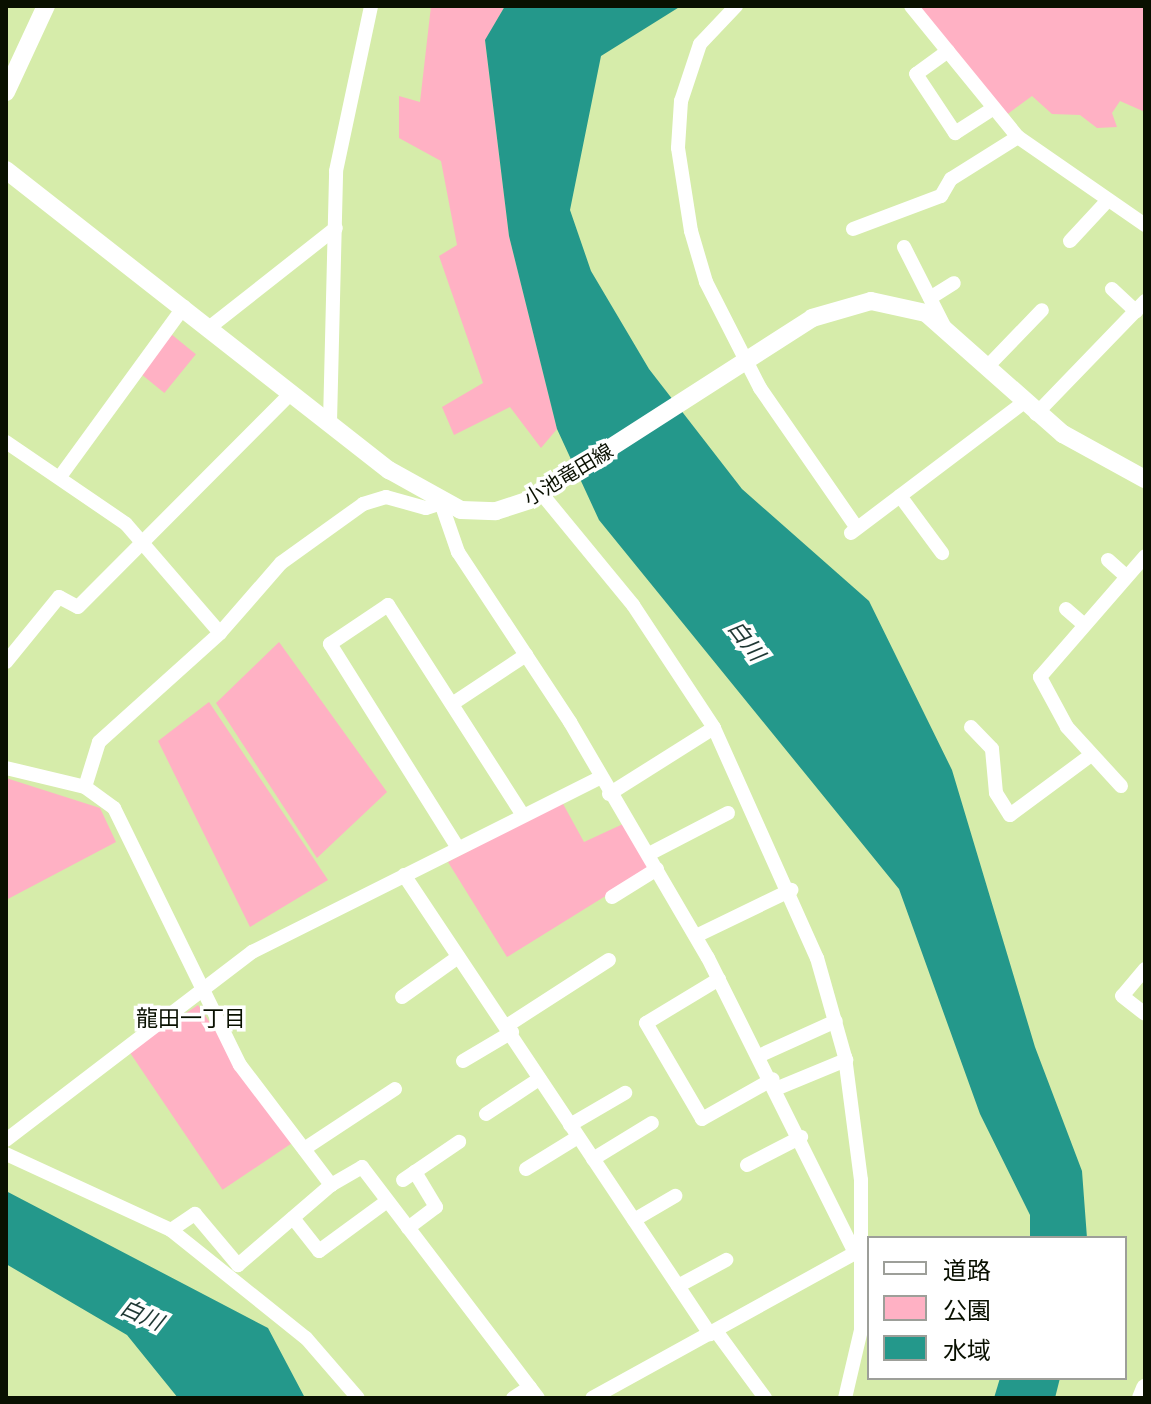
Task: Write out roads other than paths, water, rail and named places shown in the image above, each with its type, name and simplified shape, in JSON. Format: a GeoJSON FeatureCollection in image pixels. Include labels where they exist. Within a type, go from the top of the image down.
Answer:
{"type":"FeatureCollection","features":[{"type":"Feature","properties":{"kind":"main road"},"geometry":{"type":"LineString","coordinates":[[6,92],[46,6]]}},
{"type":"Feature","properties":{"kind":"main road","name":"小池竜田線"},"geometry":{"type":"LineString","coordinates":[[6,170],[330,422],[441,503],[496,511],[541,493],[746,359],[847,304],[893,302],[944,326],[1030,408],[1145,479]]}},
{"type":"Feature","properties":{"kind":"main road"},"geometry":{"type":"LineString","coordinates":[[1141,1398],[1145,1388]]}},
{"type":"Feature","properties":{"kind":"street"},"geometry":{"type":"LineString","coordinates":[[330,422],[336,171],[371,6]]}},
{"type":"Feature","properties":{"kind":"street"},"geometry":{"type":"LineString","coordinates":[[736,6],[690,64],[678,148],[706,282],[789,435],[853,531],[1030,408],[1140,306],[1112,289]]}},
{"type":"Feature","properties":{"kind":"street"},"geometry":{"type":"LineString","coordinates":[[911,6],[1018,137],[1145,225]]}},
{"type":"Feature","properties":{"kind":"street"},"geometry":{"type":"LineString","coordinates":[[948,51],[916,74],[955,133],[994,108]]}},
{"type":"Feature","properties":{"kind":"street"},"geometry":{"type":"LineString","coordinates":[[853,229],[941,196],[951,179],[1018,137]]}},
{"type":"Feature","properties":{"kind":"street"},"geometry":{"type":"LineString","coordinates":[[1070,241],[1108,200]]}},
{"type":"Feature","properties":{"kind":"street"},"geometry":{"type":"LineString","coordinates":[[210,327],[336,228]]}},
{"type":"Feature","properties":{"kind":"street"},"geometry":{"type":"LineString","coordinates":[[904,247],[944,326]]}},
{"type":"Feature","properties":{"kind":"street"},"geometry":{"type":"LineString","coordinates":[[930,298],[954,283]]}},
{"type":"Feature","properties":{"kind":"street"},"geometry":{"type":"LineString","coordinates":[[62,474],[184,307]]}},
{"type":"Feature","properties":{"kind":"street"},"geometry":{"type":"LineString","coordinates":[[987,367],[1042,310]]}},
{"type":"Feature","properties":{"kind":"street"},"geometry":{"type":"LineString","coordinates":[[6,662],[59,597],[78,607],[292,392]]}},
{"type":"Feature","properties":{"kind":"street"},"geometry":{"type":"LineString","coordinates":[[6,442],[62,474],[144,544],[220,633]]}},
{"type":"Feature","properties":{"kind":"street"},"geometry":{"type":"LineString","coordinates":[[541,493],[633,605],[714,728],[791,890],[836,1021],[846,1060],[861,1330],[845,1398]]}},
{"type":"Feature","properties":{"kind":"street"},"geometry":{"type":"LineString","coordinates":[[900,496],[942,553]]}},
{"type":"Feature","properties":{"kind":"street"},"geometry":{"type":"LineString","coordinates":[[85,787],[99,742],[220,633],[281,563],[363,504],[386,497],[426,508],[441,503],[458,552],[526,655],[696,936],[776,1083],[859,1254]]}},
{"type":"Feature","properties":{"kind":"street"},"geometry":{"type":"LineString","coordinates":[[1121,786],[1091,755],[1040,677],[1082,623],[1145,556]]}},
{"type":"Feature","properties":{"kind":"street"},"geometry":{"type":"LineString","coordinates":[[1108,560],[1126,576]]}},
{"type":"Feature","properties":{"kind":"street"},"geometry":{"type":"LineString","coordinates":[[458,848],[330,644],[388,605],[522,814]]}},
{"type":"Feature","properties":{"kind":"street"},"geometry":{"type":"LineString","coordinates":[[1066,609],[1082,623]]}},
{"type":"Feature","properties":{"kind":"street"},"geometry":{"type":"LineString","coordinates":[[452,704],[526,655]]}},
{"type":"Feature","properties":{"kind":"street"},"geometry":{"type":"LineString","coordinates":[[971,727],[992,749],[996,793],[1010,815],[1091,755]]}},
{"type":"Feature","properties":{"kind":"street"},"geometry":{"type":"LineString","coordinates":[[609,794],[714,728]]}},
{"type":"Feature","properties":{"kind":"street"},"geometry":{"type":"LineString","coordinates":[[6,768],[85,787],[114,808],[197,988],[240,1065],[331,1185]]}},
{"type":"Feature","properties":{"kind":"street"},"geometry":{"type":"LineString","coordinates":[[6,1140],[197,988],[404,875],[600,778]]}},
{"type":"Feature","properties":{"kind":"street"},"geometry":{"type":"LineString","coordinates":[[649,854],[728,813]]}},
{"type":"Feature","properties":{"kind":"street"},"geometry":{"type":"LineString","coordinates":[[612,897],[657,869]]}},
{"type":"Feature","properties":{"kind":"street"},"geometry":{"type":"LineString","coordinates":[[404,875],[510,1028],[539,1079],[678,1286],[765,1398]]}},
{"type":"Feature","properties":{"kind":"street"},"geometry":{"type":"LineString","coordinates":[[696,936],[791,890]]}},
{"type":"Feature","properties":{"kind":"street"},"geometry":{"type":"LineString","coordinates":[[402,997],[458,957]]}},
{"type":"Feature","properties":{"kind":"street"},"geometry":{"type":"LineString","coordinates":[[463,1061],[609,960]]}},
{"type":"Feature","properties":{"kind":"street"},"geometry":{"type":"LineString","coordinates":[[1145,969],[1122,996],[1145,1014]]}},
{"type":"Feature","properties":{"kind":"street"},"geometry":{"type":"LineString","coordinates":[[719,979],[646,1023],[702,1119],[776,1083],[846,1060]]}},
{"type":"Feature","properties":{"kind":"street"},"geometry":{"type":"LineString","coordinates":[[761,1055],[836,1021]]}},
{"type":"Feature","properties":{"kind":"street"},"geometry":{"type":"LineString","coordinates":[[486,1114],[539,1079]]}},
{"type":"Feature","properties":{"kind":"street"},"geometry":{"type":"LineString","coordinates":[[304,1149],[395,1089]]}},
{"type":"Feature","properties":{"kind":"street"},"geometry":{"type":"LineString","coordinates":[[526,1169],[625,1093]]}},
{"type":"Feature","properties":{"kind":"street"},"geometry":{"type":"LineString","coordinates":[[593,1159],[652,1123]]}},
{"type":"Feature","properties":{"kind":"street"},"geometry":{"type":"LineString","coordinates":[[747,1165],[801,1137]]}},
{"type":"Feature","properties":{"kind":"street"},"geometry":{"type":"LineString","coordinates":[[408,1228],[436,1207],[409,1176],[459,1142]]}},
{"type":"Feature","properties":{"kind":"street"},"geometry":{"type":"LineString","coordinates":[[6,1154],[171,1230],[306,1338],[358,1398]]}},
{"type":"Feature","properties":{"kind":"street"},"geometry":{"type":"LineString","coordinates":[[171,1230],[195,1214],[238,1265],[331,1185],[362,1167],[534,1393],[513,1398]]}},
{"type":"Feature","properties":{"kind":"street"},"geometry":{"type":"LineString","coordinates":[[634,1220],[675,1196]]}},
{"type":"Feature","properties":{"kind":"street"},"geometry":{"type":"LineString","coordinates":[[293,1218],[319,1251],[387,1201]]}},
{"type":"Feature","properties":{"kind":"street"},"geometry":{"type":"LineString","coordinates":[[592,1398],[859,1254]]}},
{"type":"Feature","properties":{"kind":"street"},"geometry":{"type":"LineString","coordinates":[[678,1286],[726,1260]]}},
{"type":"Feature","properties":{"kind":"water","name":"白川"},"geometry":{"type":"Polygon","coordinates":[[[505,6],[681,6],[601,56],[570,210],[591,271],[649,369],[742,489],[869,601],[952,770],[1035,1047],[1082,1171],[1087,1236],[1030,1236],[1030,1215],[980,1114],[899,889],[599,520],[557,429],[509,236],[485,40],[505,6]]]}},
{"type":"Feature","properties":{"kind":"water","name":"白川"},"geometry":{"type":"Polygon","coordinates":[[[6,1191],[268,1328],[305,1398],[178,1398],[127,1335],[6,1264],[6,1191]]]}},
{"type":"Feature","properties":{"kind":"water"},"geometry":{"type":"Polygon","coordinates":[[[999,1380],[1060,1380],[1055,1398],[994,1398],[999,1380]]]}},
{"type":"Feature","properties":{"kind":"district","name":"龍田一丁目"},"geometry":{"type":"Point","coordinates":[191,1018]}}]}
